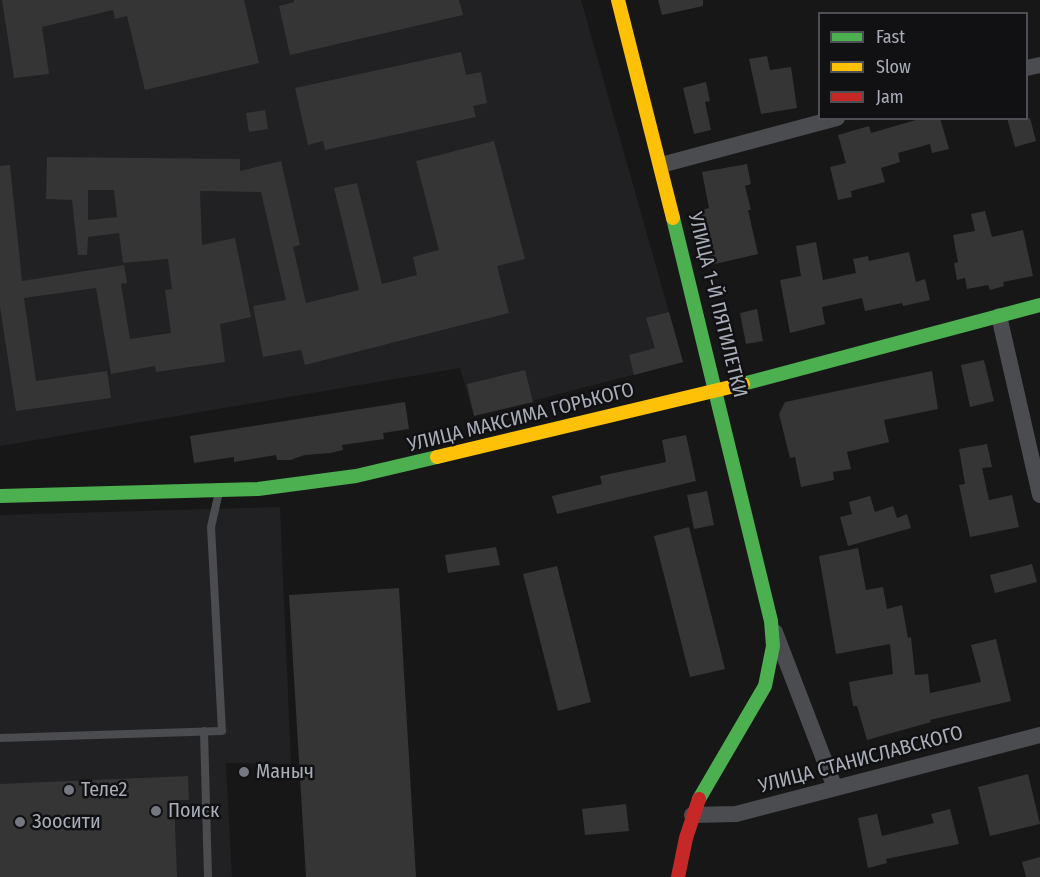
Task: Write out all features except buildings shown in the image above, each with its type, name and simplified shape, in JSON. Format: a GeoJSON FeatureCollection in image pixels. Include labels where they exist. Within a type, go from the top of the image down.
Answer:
{"type":"FeatureCollection","features":[{"type":"Feature","properties":{"kind":"main road","name":"УЛИЦА 1-Й ПЯТИЛЕТКИ"},"geometry":{"type":"LineString","coordinates":[[618,0],[661,165],[771,621],[772,646],[765,686],[700,794],[692,815],[678,877]]}},
{"type":"Feature","properties":{"kind":"main road","name":"УЛИЦА МАКСИМА ГОРЬКОГО"},"geometry":{"type":"LineString","coordinates":[[0,496],[219,491],[302,485],[409,466],[716,391],[1040,305]]}},
{"type":"Feature","properties":{"kind":"street"},"geometry":{"type":"LineString","coordinates":[[661,165],[830,120]]}},
{"type":"Feature","properties":{"kind":"street"},"geometry":{"type":"LineString","coordinates":[[999,316],[1040,495]]}},
{"type":"Feature","properties":{"kind":"street","name":"УЛИЦА 1-Й ПЯТИЛЕТКИ"},"geometry":{"type":"LineString","coordinates":[[771,621],[835,788]]}},
{"type":"Feature","properties":{"kind":"street","name":"УЛИЦА СТАНИСЛАВСКОГО"},"geometry":{"type":"LineString","coordinates":[[692,815],[736,814],[1040,735]]}},
{"type":"Feature","properties":{"kind":"lane"},"geometry":{"type":"LineString","coordinates":[[0,738],[222,731],[211,527],[219,491]]}},
{"type":"Feature","properties":{"kind":"lane"},"geometry":{"type":"LineString","coordinates":[[204,731],[208,877]]}},
{"type":"Feature","properties":{"kind":"shaded area"},"geometry":{"type":"Polygon","coordinates":[[[0,0],[581,0],[683,362],[474,416],[460,368],[0,446],[0,0]]]}},
{"type":"Feature","properties":{"kind":"shaded area"},"geometry":{"type":"Polygon","coordinates":[[[280,507],[291,764],[226,763],[232,877],[0,877],[0,515],[280,507]]]}},
{"type":"Feature","properties":{"kind":"traffic: fast"},"geometry":{"type":"LineString","coordinates":[[673,218],[771,621],[773,646],[765,686],[699,799]]}},
{"type":"Feature","properties":{"kind":"traffic: fast"},"geometry":{"type":"LineString","coordinates":[[743,384],[1040,305]]}},
{"type":"Feature","properties":{"kind":"traffic: fast"},"geometry":{"type":"LineString","coordinates":[[0,496],[258,489],[356,476],[437,457]]}},
{"type":"Feature","properties":{"kind":"traffic: slow"},"geometry":{"type":"LineString","coordinates":[[618,0],[673,218]]}},
{"type":"Feature","properties":{"kind":"traffic: slow"},"geometry":{"type":"LineString","coordinates":[[437,457],[743,384]]}},
{"type":"Feature","properties":{"kind":"traffic: jam"},"geometry":{"type":"LineString","coordinates":[[678,877],[686,838],[699,799]]}},
{"type":"Feature","properties":{"kind":"place","name":"Маныч"},"geometry":{"type":"Point","coordinates":[244,772]}},
{"type":"Feature","properties":{"kind":"place","name":"Теле2"},"geometry":{"type":"Point","coordinates":[69,790]}},
{"type":"Feature","properties":{"kind":"place","name":"Поиск"},"geometry":{"type":"Point","coordinates":[156,811]}},
{"type":"Feature","properties":{"kind":"place","name":"Зоосити"},"geometry":{"type":"Point","coordinates":[20,822]}}]}
